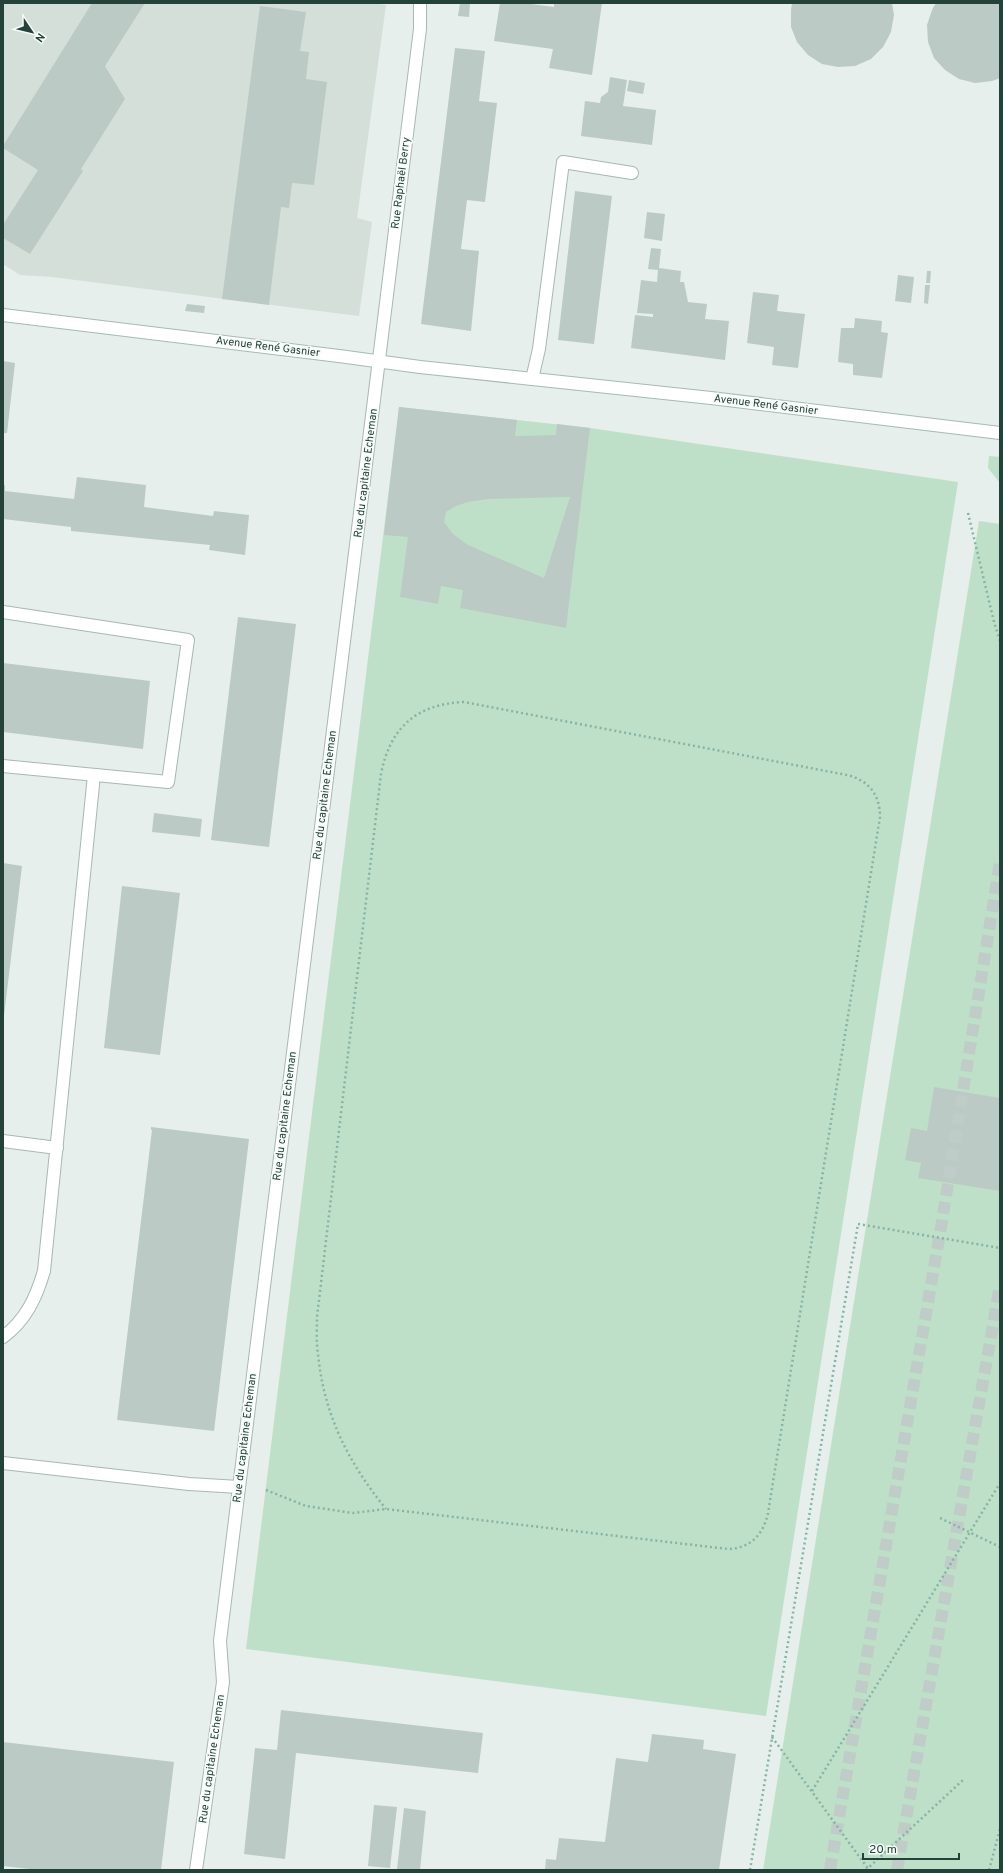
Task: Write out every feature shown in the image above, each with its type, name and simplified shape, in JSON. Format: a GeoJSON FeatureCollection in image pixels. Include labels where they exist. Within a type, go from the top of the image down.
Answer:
{"type":"FeatureCollection","features":[{"type":"Feature","properties":{"kind":"street","name":"Rue Raphaël Berry"},"geometry":{"type":"LineString","coordinates":[[380,362],[420,29],[420,3]]}},
{"type":"Feature","properties":{"kind":"street"},"geometry":{"type":"LineString","coordinates":[[532,379],[539,350],[562,162],[632,173]]}},
{"type":"Feature","properties":{"kind":"street","name":"Avenue René Gasnier"},"geometry":{"type":"LineString","coordinates":[[3,315],[380,362],[711,398],[1000,433]]}},
{"type":"Feature","properties":{"kind":"street","name":"Rue du capitaine Echeman"},"geometry":{"type":"LineString","coordinates":[[196,1870],[223,1682],[220,1641],[380,362]]}},
{"type":"Feature","properties":{"kind":"street"},"geometry":{"type":"LineString","coordinates":[[3,612],[188,640],[168,782],[3,766]]}},
{"type":"Feature","properties":{"kind":"street"},"geometry":{"type":"LineString","coordinates":[[3,1336],[14,1328],[28,1311],[37,1295],[44,1271],[94,776]]}},
{"type":"Feature","properties":{"kind":"street"},"geometry":{"type":"LineString","coordinates":[[3,1141],[57,1148]]}},
{"type":"Feature","properties":{"kind":"street"},"geometry":{"type":"LineString","coordinates":[[3,1462],[189,1484],[239,1487]]}},
{"type":"Feature","properties":{"kind":"path"},"geometry":{"type":"LineString","coordinates":[[968,513],[994,622],[1000,641]]}},
{"type":"Feature","properties":{"kind":"path"},"geometry":{"type":"LineString","coordinates":[[266,1490],[306,1506],[353,1512],[386,1508],[728,1549],[745,1546],[760,1534],[765,1524],[769,1505],[880,816],[877,798],[866,783],[847,775],[464,702],[433,706],[419,713],[404,725],[393,739],[385,756],[381,774],[317,1317],[318,1353],[324,1390],[334,1424],[348,1455],[365,1483],[386,1508]]}},
{"type":"Feature","properties":{"kind":"path"},"geometry":{"type":"LineString","coordinates":[[750,1870],[858,1224],[1000,1248]]}},
{"type":"Feature","properties":{"kind":"path"},"geometry":{"type":"LineString","coordinates":[[812,1791],[1000,1483]]}},
{"type":"Feature","properties":{"kind":"path"},"geometry":{"type":"LineString","coordinates":[[940,1518],[970,1534],[1000,1547]]}},
{"type":"Feature","properties":{"kind":"path"},"geometry":{"type":"LineString","coordinates":[[772,1736],[868,1869],[963,1780]]}},
{"type":"Feature","properties":{"kind":"path"},"geometry":{"type":"LineString","coordinates":[[989,1870],[1000,1829]]}},
{"type":"Feature","properties":{"kind":"shaded area"},"geometry":{"type":"Polygon","coordinates":[[[3,3],[370,3],[386,5],[357,218],[372,222],[359,316],[52,277],[20,275],[3,264],[3,3]]]}},
{"type":"Feature","properties":{"kind":"green space"},"geometry":{"type":"Polygon","coordinates":[[[399,407],[590,428],[958,482],[766,1716],[246,1649],[399,407]]]}},
{"type":"Feature","properties":{"kind":"green space"},"geometry":{"type":"Polygon","coordinates":[[[989,456],[1000,457],[1000,483],[988,468],[989,456]]]}},
{"type":"Feature","properties":{"kind":"green space"},"geometry":{"type":"Polygon","coordinates":[[[979,521],[1000,524],[1000,1870],[763,1870],[979,521]]]}},
{"type":"Feature","properties":{"kind":"building"},"geometry":{"type":"Polygon","coordinates":[[[92,3],[145,3],[105,66],[125,99],[81,169],[83,171],[30,254],[3,238],[3,225],[38,170],[3,148],[3,146],[92,3]]]}},
{"type":"Feature","properties":{"kind":"building"},"geometry":{"type":"Polygon","coordinates":[[[460,3],[470,3],[469,17],[458,16],[460,3]]]}},
{"type":"Feature","properties":{"kind":"building"},"geometry":{"type":"Polygon","coordinates":[[[500,3],[523,3],[554,7],[554,3],[602,3],[592,75],[549,68],[553,49],[494,41],[500,3]]]}},
{"type":"Feature","properties":{"kind":"building"},"geometry":{"type":"Polygon","coordinates":[[[792,3],[892,3],[894,15],[891,32],[883,47],[871,59],[855,66],[838,67],[822,64],[808,55],[797,42],[791,27],[792,3]]]}},
{"type":"Feature","properties":{"kind":"building"},"geometry":{"type":"Polygon","coordinates":[[[936,3],[1000,3],[1000,78],[992,81],[975,83],[959,79],[945,70],[934,58],[928,42],[927,25],[936,3]]]}},
{"type":"Feature","properties":{"kind":"building"},"geometry":{"type":"Polygon","coordinates":[[[260,6],[306,12],[300,51],[309,52],[306,79],[327,82],[314,185],[292,183],[289,208],[281,207],[269,305],[222,299],[260,6]]]}},
{"type":"Feature","properties":{"kind":"building"},"geometry":{"type":"Polygon","coordinates":[[[455,48],[485,51],[479,101],[497,103],[485,202],[467,200],[461,249],[479,251],[471,331],[421,324],[455,48]]]}},
{"type":"Feature","properties":{"kind":"building"},"geometry":{"type":"Polygon","coordinates":[[[610,77],[627,80],[623,106],[656,110],[652,145],[581,136],[585,101],[600,103],[601,97],[608,92],[610,77]]]}},
{"type":"Feature","properties":{"kind":"building"},"geometry":{"type":"Polygon","coordinates":[[[629,80],[645,83],[643,94],[627,91],[629,80]]]}},
{"type":"Feature","properties":{"kind":"building"},"geometry":{"type":"Polygon","coordinates":[[[575,191],[612,196],[594,344],[558,340],[575,191]]]}},
{"type":"Feature","properties":{"kind":"building"},"geometry":{"type":"Polygon","coordinates":[[[647,212],[665,214],[662,241],[644,238],[647,212]]]}},
{"type":"Feature","properties":{"kind":"building"},"geometry":{"type":"Polygon","coordinates":[[[651,248],[661,249],[659,268],[681,271],[680,282],[684,282],[688,302],[707,304],[705,319],[729,321],[725,360],[631,348],[635,315],[653,317],[653,314],[637,313],[641,280],[657,282],[658,270],[648,269],[651,248]]]}},
{"type":"Feature","properties":{"kind":"building"},"geometry":{"type":"Polygon","coordinates":[[[927,271],[931,271],[930,283],[926,283],[927,271]]]}},
{"type":"Feature","properties":{"kind":"building"},"geometry":{"type":"Polygon","coordinates":[[[898,275],[914,277],[911,303],[895,301],[898,275]]]}},
{"type":"Feature","properties":{"kind":"building"},"geometry":{"type":"Polygon","coordinates":[[[925,285],[930,285],[928,304],[924,303],[925,285]]]}},
{"type":"Feature","properties":{"kind":"building"},"geometry":{"type":"Polygon","coordinates":[[[753,292],[779,295],[777,311],[805,314],[798,368],[772,365],[774,347],[747,343],[753,292]]]}},
{"type":"Feature","properties":{"kind":"building"},"geometry":{"type":"Polygon","coordinates":[[[187,304],[205,306],[204,313],[185,311],[187,304]]]}},
{"type":"Feature","properties":{"kind":"building"},"geometry":{"type":"Polygon","coordinates":[[[855,318],[882,321],[881,332],[888,333],[882,378],[853,375],[853,364],[838,362],[841,328],[854,328],[855,318]]]}},
{"type":"Feature","properties":{"kind":"building"},"geometry":{"type":"Polygon","coordinates":[[[3,361],[15,363],[7,433],[3,433],[3,361]]]}},
{"type":"Feature","properties":{"kind":"building"},"geometry":{"type":"Polygon","coordinates":[[[399,407],[517,420],[515,436],[556,435],[557,424],[590,428],[566,628],[460,608],[463,590],[441,586],[438,604],[400,597],[408,537],[384,535],[399,407]],[[570,497],[488,499],[468,502],[456,506],[446,512],[444,522],[453,534],[468,545],[544,578],[570,497]]]}},
{"type":"Feature","properties":{"kind":"building"},"geometry":{"type":"Polygon","coordinates":[[[77,477],[146,485],[144,507],[213,516],[214,511],[249,515],[245,555],[209,550],[210,545],[71,531],[71,527],[3,519],[3,485],[5,485],[5,491],[74,499],[77,477]]]}},
{"type":"Feature","properties":{"kind":"building"},"geometry":{"type":"Polygon","coordinates":[[[238,617],[296,624],[269,847],[211,840],[238,617]]]}},
{"type":"Feature","properties":{"kind":"building"},"geometry":{"type":"Polygon","coordinates":[[[3,663],[150,681],[143,749],[3,732],[3,663]]]}},
{"type":"Feature","properties":{"kind":"building"},"geometry":{"type":"Polygon","coordinates":[[[154,813],[202,819],[200,837],[152,832],[154,813]]]}},
{"type":"Feature","properties":{"kind":"building"},"geometry":{"type":"Polygon","coordinates":[[[3,863],[22,866],[4,1016],[3,1016],[3,863]]]}},
{"type":"Feature","properties":{"kind":"building"},"geometry":{"type":"Polygon","coordinates":[[[122,886],[180,893],[160,1055],[104,1048],[122,886]]]}},
{"type":"Feature","properties":{"kind":"building"},"geometry":{"type":"Polygon","coordinates":[[[934,1087],[1000,1098],[1000,1191],[918,1178],[921,1163],[905,1160],[911,1128],[927,1131],[934,1087]]]}},
{"type":"Feature","properties":{"kind":"building"},"geometry":{"type":"Polygon","coordinates":[[[151,1127],[249,1139],[214,1431],[117,1420],[152,1130],[151,1127]]]}},
{"type":"Feature","properties":{"kind":"building"},"geometry":{"type":"Polygon","coordinates":[[[281,1710],[483,1733],[478,1773],[296,1753],[285,1859],[244,1854],[255,1748],[277,1750],[281,1710]]]}},
{"type":"Feature","properties":{"kind":"building"},"geometry":{"type":"Polygon","coordinates":[[[652,1734],[704,1740],[703,1749],[736,1754],[719,1870],[545,1870],[546,1859],[556,1860],[559,1838],[605,1842],[616,1758],[648,1762],[652,1734]]]}},
{"type":"Feature","properties":{"kind":"building"},"geometry":{"type":"Polygon","coordinates":[[[3,1742],[174,1762],[161,1870],[39,1870],[3,1866],[3,1742]]]}},
{"type":"Feature","properties":{"kind":"building"},"geometry":{"type":"Polygon","coordinates":[[[374,1805],[397,1807],[390,1868],[368,1866],[374,1805]]]}},
{"type":"Feature","properties":{"kind":"building"},"geometry":{"type":"Polygon","coordinates":[[[404,1808],[426,1811],[420,1870],[397,1869],[404,1808]]]}},
{"type":"Feature","properties":{"kind":"tunnel"},"geometry":{"type":"LineString","coordinates":[[830,1870],[941,1227],[1000,862]]}},
{"type":"Feature","properties":{"kind":"tunnel"},"geometry":{"type":"LineString","coordinates":[[897,1870],[1000,1285]]}}]}
